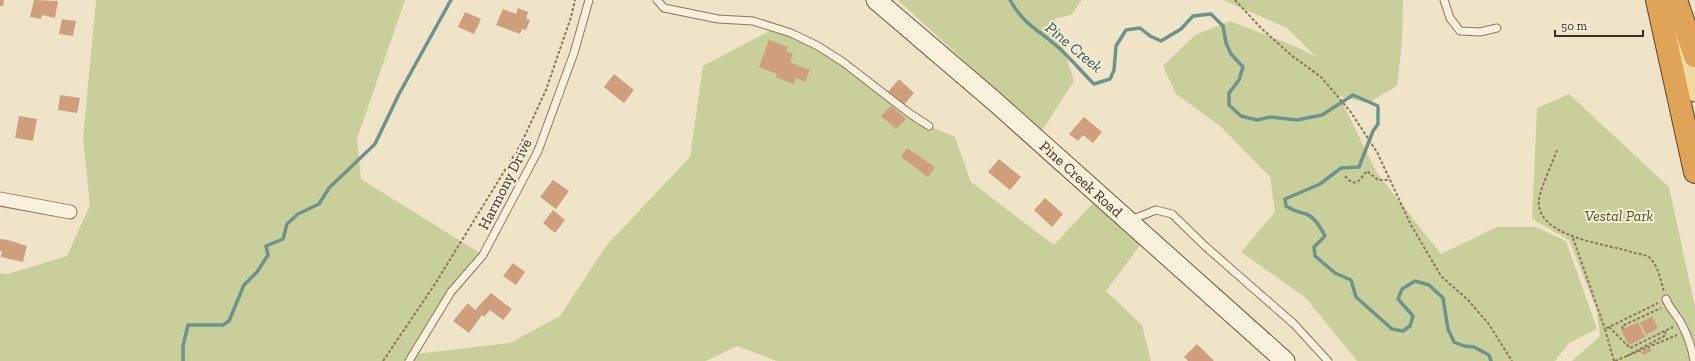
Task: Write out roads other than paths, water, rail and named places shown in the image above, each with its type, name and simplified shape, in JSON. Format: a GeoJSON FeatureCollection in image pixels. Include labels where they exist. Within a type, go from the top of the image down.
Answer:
{"type":"FeatureCollection","features":[{"type":"Feature","properties":{"kind":"highway"},"geometry":{"type":"LineString","coordinates":[[1657,0],[1695,172]]}},
{"type":"Feature","properties":{"kind":"highway"},"geometry":{"type":"LineString","coordinates":[[1676,0],[1695,56]]}},
{"type":"Feature","properties":{"kind":"main road"},"geometry":{"type":"LineString","coordinates":[[1663,0],[1695,91]]}},
{"type":"Feature","properties":{"kind":"street","name":"Pine Creek Road"},"geometry":{"type":"LineString","coordinates":[[876,0],[987,95],[1285,361]]}},
{"type":"Feature","properties":{"kind":"street"},"geometry":{"type":"LineString","coordinates":[[0,199],[70,212]]}},
{"type":"Feature","properties":{"kind":"lane","name":"Harmony Drive"},"geometry":{"type":"LineString","coordinates":[[409,361],[451,292],[483,255],[538,151],[574,53],[589,0]]}},
{"type":"Feature","properties":{"kind":"lane"},"geometry":{"type":"LineString","coordinates":[[657,0],[664,8],[718,19],[753,21],[791,33],[818,46],[843,62],[909,113],[929,126]]}},
{"type":"Feature","properties":{"kind":"lane"},"geometry":{"type":"LineString","coordinates":[[1444,0],[1450,18],[1460,31],[1480,32],[1496,28]]}},
{"type":"Feature","properties":{"kind":"lane"},"geometry":{"type":"LineString","coordinates":[[1128,221],[1156,210],[1172,214],[1206,247],[1294,324],[1328,361]]}},
{"type":"Feature","properties":{"kind":"lane"},"geometry":{"type":"LineString","coordinates":[[1666,299],[1668,306],[1680,321],[1685,332],[1694,361]]}},
{"type":"Feature","properties":{"kind":"waterway"},"geometry":{"type":"LineString","coordinates":[[183,361],[183,346],[188,325],[223,325],[229,321],[244,285],[257,272],[268,255],[266,246],[283,239],[287,224],[298,214],[319,204],[329,188],[375,144],[399,94],[451,0]]}},
{"type":"Feature","properties":{"kind":"waterway","name":"Pine Creek"},"geometry":{"type":"LineString","coordinates":[[1010,0],[1021,16],[1032,27],[1059,48],[1094,84],[1110,79],[1114,70],[1116,46],[1126,30],[1140,28],[1150,36],[1161,41],[1181,29],[1193,16],[1211,14],[1223,26],[1226,43],[1231,54],[1243,67],[1239,80],[1229,93],[1229,105],[1241,116],[1257,120],[1270,117],[1297,120],[1322,115],[1353,95],[1378,106],[1378,124],[1373,131],[1359,167],[1341,168],[1320,184],[1285,199],[1286,206],[1309,215],[1315,220],[1325,236],[1314,247],[1315,256],[1335,273],[1351,280],[1356,297],[1392,329],[1403,331],[1410,326],[1413,316],[1398,299],[1402,289],[1415,281],[1429,285],[1443,298],[1448,329],[1454,342],[1464,346],[1474,347],[1489,355],[1491,361]]}},
{"type":"Feature","properties":{"kind":"park label","name":"Vestal Park"},"geometry":{"type":"Point","coordinates":[1619,216]}}]}
